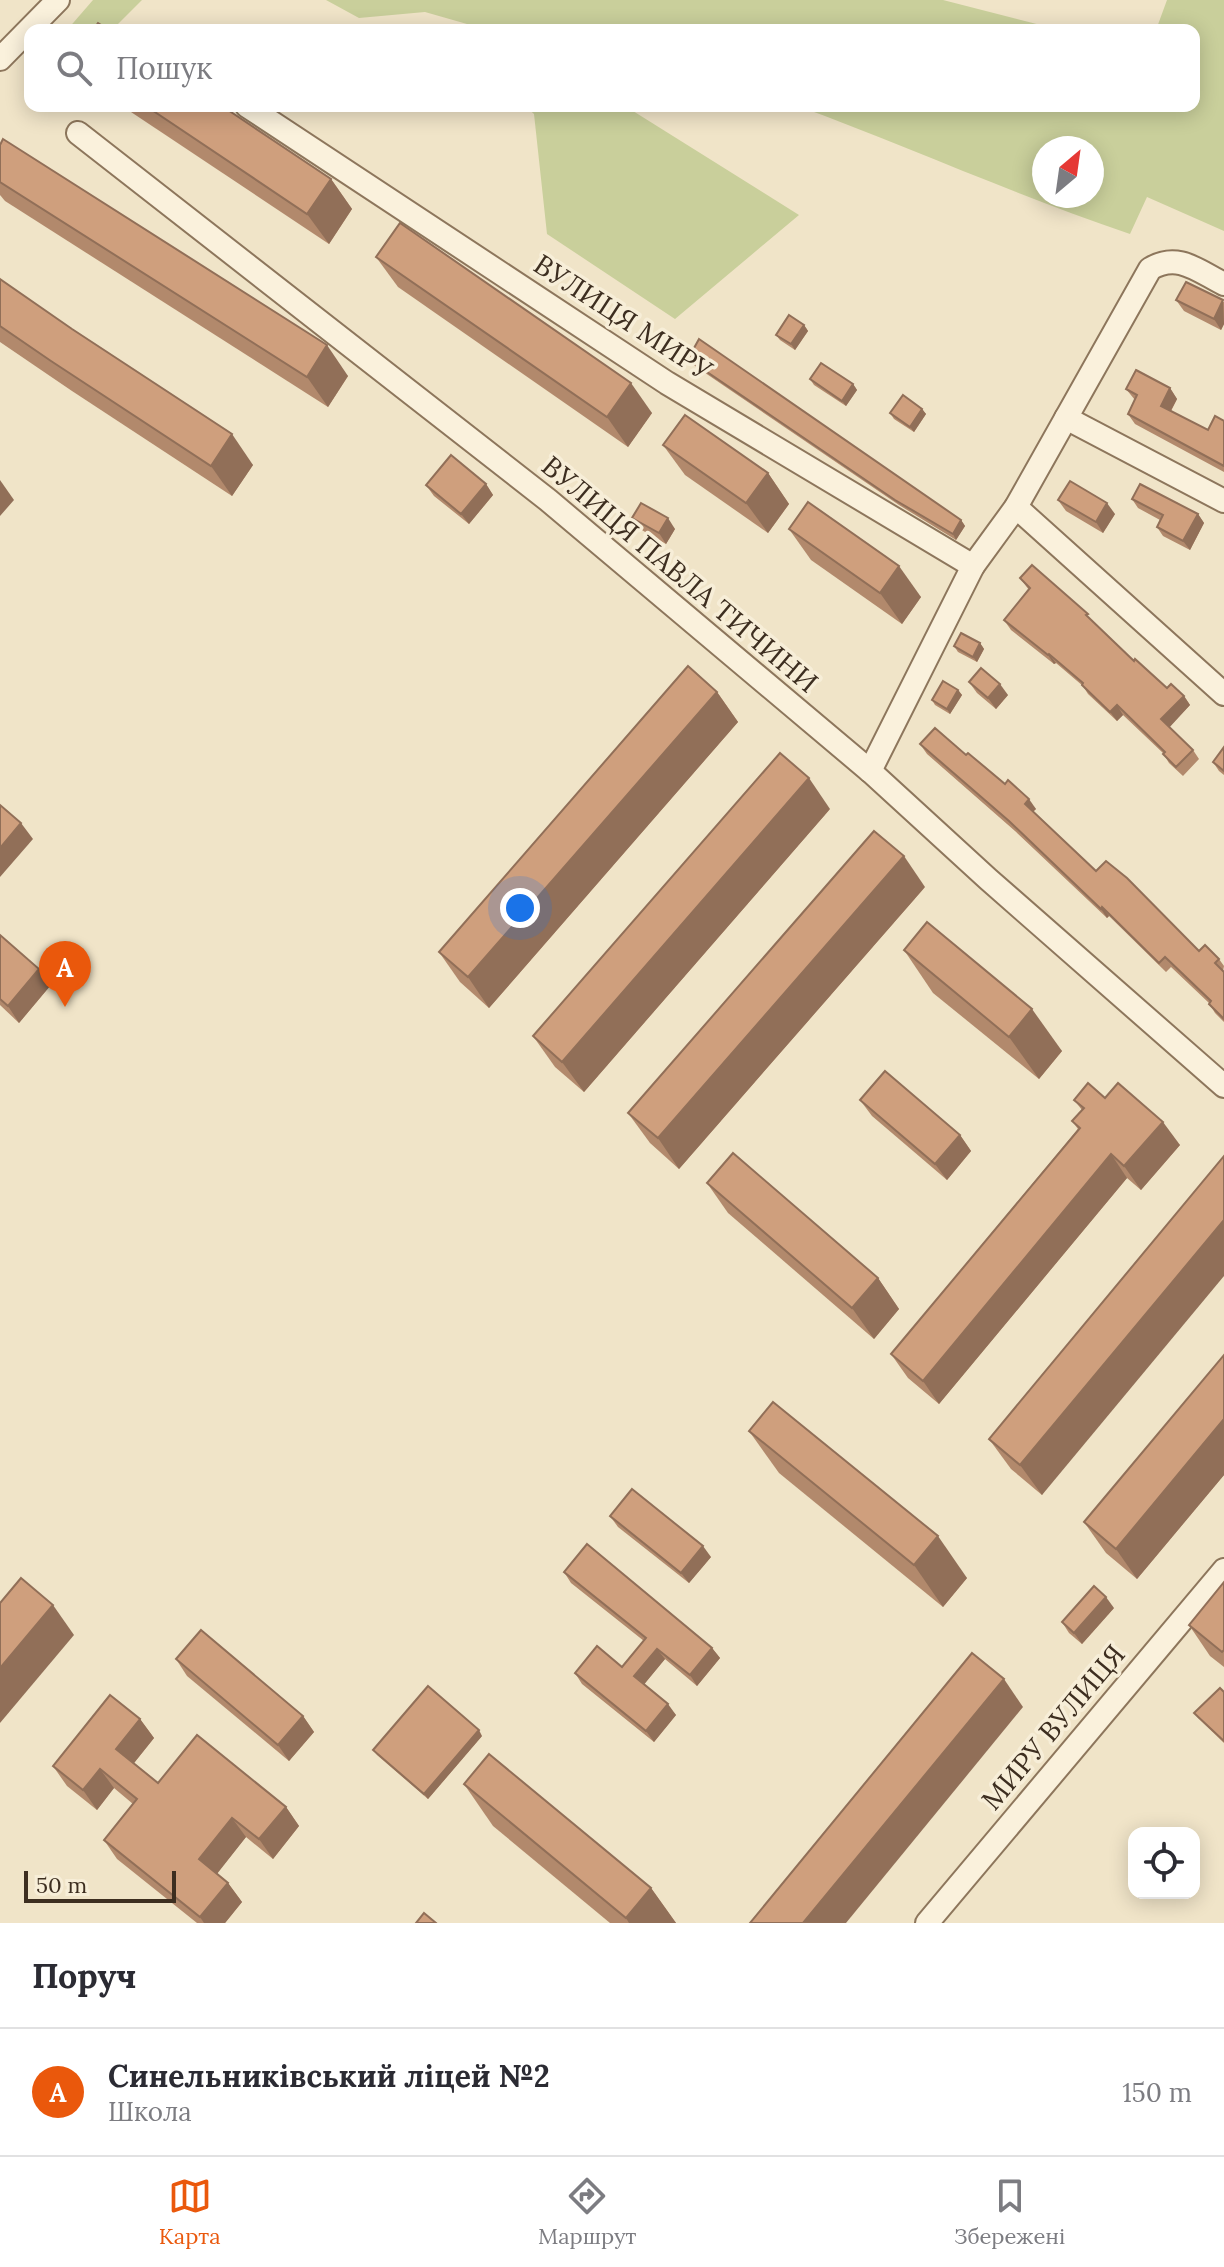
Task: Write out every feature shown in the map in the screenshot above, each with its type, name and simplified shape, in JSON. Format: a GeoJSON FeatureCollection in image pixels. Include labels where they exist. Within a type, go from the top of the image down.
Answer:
{"type":"FeatureCollection","features":[{"type":"Feature","properties":{"kind":"street"},"geometry":{"type":"LineString","coordinates":[[34,24],[58,0]]}},
{"type":"Feature","properties":{"kind":"street"},"geometry":{"type":"LineString","coordinates":[[0,59],[24,35]]}},
{"type":"Feature","properties":{"kind":"street","name":"ВУЛИЦЯ МИРУ"},"geometry":{"type":"LineString","coordinates":[[256,112],[667,383],[973,566]]}},
{"type":"Feature","properties":{"kind":"street","name":"ВУЛИЦЯ ПАВЛА ТИЧИНИ"},"geometry":{"type":"LineString","coordinates":[[78,133],[548,500],[870,771],[1224,1086]]}},
{"type":"Feature","properties":{"kind":"street"},"geometry":{"type":"LineString","coordinates":[[870,771],[973,566],[1016,507],[1150,269],[1161,262],[1177,261],[1224,284]]}},
{"type":"Feature","properties":{"kind":"street"},"geometry":{"type":"LineString","coordinates":[[1066,418],[1224,501]]}},
{"type":"Feature","properties":{"kind":"street"},"geometry":{"type":"LineString","coordinates":[[1016,507],[1224,694]]}},
{"type":"Feature","properties":{"kind":"street","name":"МИРУ ВУЛИЦЯ"},"geometry":{"type":"LineString","coordinates":[[927,1923],[1224,1570]]}},
{"type":"Feature","properties":{"kind":"green space"},"geometry":{"type":"Polygon","coordinates":[[[93,0],[142,0],[118,24],[72,24],[93,0]]]}},
{"type":"Feature","properties":{"kind":"green space"},"geometry":{"type":"Polygon","coordinates":[[[326,0],[943,0],[1037,24],[467,24],[425,12],[359,18],[326,0]]]}},
{"type":"Feature","properties":{"kind":"green space"},"geometry":{"type":"Polygon","coordinates":[[[1167,0],[1224,0],[1224,231],[1147,197],[1130,234],[1057,208],[1104,208],[1104,136],[1032,136],[1032,198],[814,112],[1200,112],[1200,24],[1158,24],[1167,0]]]}},
{"type":"Feature","properties":{"kind":"green space"},"geometry":{"type":"Polygon","coordinates":[[[532,112],[635,112],[799,215],[675,319],[547,234],[532,112]]]}},
{"type":"Feature","properties":{"kind":"building"},"geometry":{"type":"Polygon","coordinates":[[[155,112],[231,112],[331,179],[307,214],[155,112]]]}},
{"type":"Feature","properties":{"kind":"building"},"geometry":{"type":"Polygon","coordinates":[[[3,139],[327,345],[307,377],[0,182],[0,145],[3,139]]]}},
{"type":"Feature","properties":{"kind":"building"},"geometry":{"type":"Polygon","coordinates":[[[400,223],[631,383],[607,417],[376,257],[400,223]]]}},
{"type":"Feature","properties":{"kind":"building"},"geometry":{"type":"Polygon","coordinates":[[[0,279],[232,434],[211,466],[0,326],[0,279]]]}},
{"type":"Feature","properties":{"kind":"building"},"geometry":{"type":"Polygon","coordinates":[[[1186,282],[1223,300],[1214,319],[1176,300],[1186,282]]]}},
{"type":"Feature","properties":{"kind":"building"},"geometry":{"type":"Polygon","coordinates":[[[789,315],[804,325],[791,344],[776,335],[789,315]]]}},
{"type":"Feature","properties":{"kind":"building"},"geometry":{"type":"Polygon","coordinates":[[[699,339],[961,520],[953,534],[895,500],[688,359],[699,339]]]}},
{"type":"Feature","properties":{"kind":"building"},"geometry":{"type":"Polygon","coordinates":[[[821,363],[853,384],[842,401],[810,379],[821,363]]]}},
{"type":"Feature","properties":{"kind":"building"},"geometry":{"type":"Polygon","coordinates":[[[1136,370],[1170,388],[1161,406],[1208,430],[1215,416],[1224,421],[1224,466],[1128,414],[1137,395],[1126,389],[1136,370]]]}},
{"type":"Feature","properties":{"kind":"building"},"geometry":{"type":"Polygon","coordinates":[[[903,395],[922,409],[910,427],[890,413],[903,395]]]}},
{"type":"Feature","properties":{"kind":"building"},"geometry":{"type":"Polygon","coordinates":[[[685,415],[768,473],[746,503],[663,445],[685,415]]]}},
{"type":"Feature","properties":{"kind":"building"},"geometry":{"type":"Polygon","coordinates":[[[451,455],[486,484],[461,514],[426,485],[451,455]]]}},
{"type":"Feature","properties":{"kind":"building"},"geometry":{"type":"Polygon","coordinates":[[[1070,481],[1107,503],[1096,522],[1058,500],[1070,481]]]}},
{"type":"Feature","properties":{"kind":"building"},"geometry":{"type":"Polygon","coordinates":[[[1140,484],[1198,514],[1183,541],[1157,527],[1163,515],[1132,499],[1140,484]]]}},
{"type":"Feature","properties":{"kind":"building"},"geometry":{"type":"Polygon","coordinates":[[[808,502],[899,566],[880,593],[789,529],[808,502]]]}},
{"type":"Feature","properties":{"kind":"building"},"geometry":{"type":"Polygon","coordinates":[[[641,503],[668,518],[659,533],[632,518],[641,503]]]}},
{"type":"Feature","properties":{"kind":"building"},"geometry":{"type":"Polygon","coordinates":[[[1032,565],[1088,614],[1134,661],[1167,688],[1171,684],[1184,696],[1161,719],[1193,750],[1176,767],[1117,705],[1110,712],[1083,683],[1004,620],[1030,588],[1020,578],[1032,565]]]}},
{"type":"Feature","properties":{"kind":"building"},"geometry":{"type":"Polygon","coordinates":[[[961,633],[980,643],[973,657],[954,646],[961,633]]]}},
{"type":"Feature","properties":{"kind":"building"},"geometry":{"type":"Polygon","coordinates":[[[688,666],[717,692],[468,977],[439,952],[688,666]]]}},
{"type":"Feature","properties":{"kind":"building"},"geometry":{"type":"Polygon","coordinates":[[[981,668],[1000,684],[988,698],[969,682],[981,668]]]}},
{"type":"Feature","properties":{"kind":"building"},"geometry":{"type":"Polygon","coordinates":[[[943,681],[958,690],[947,709],[932,700],[943,681]]]}},
{"type":"Feature","properties":{"kind":"building"},"geometry":{"type":"Polygon","coordinates":[[[935,728],[1005,784],[1008,780],[1029,799],[1025,804],[1096,871],[1106,861],[1199,951],[1205,945],[1219,959],[1215,963],[1224,972],[1224,1019],[1209,1004],[1211,1001],[1165,957],[1159,963],[1009,821],[920,744],[935,728]]]}},
{"type":"Feature","properties":{"kind":"building"},"geometry":{"type":"Polygon","coordinates":[[[1224,747],[1224,771],[1213,762],[1224,747]]]}},
{"type":"Feature","properties":{"kind":"building"},"geometry":{"type":"Polygon","coordinates":[[[780,753],[809,778],[562,1062],[533,1036],[780,753]]]}},
{"type":"Feature","properties":{"kind":"building"},"geometry":{"type":"Polygon","coordinates":[[[0,805],[21,823],[0,848],[0,805]]]}},
{"type":"Feature","properties":{"kind":"building"},"geometry":{"type":"Polygon","coordinates":[[[874,831],[904,856],[658,1138],[628,1113],[874,831]]]}},
{"type":"Feature","properties":{"kind":"building"},"geometry":{"type":"Polygon","coordinates":[[[927,922],[1032,1009],[1009,1037],[904,950],[927,922]]]}},
{"type":"Feature","properties":{"kind":"building"},"geometry":{"type":"Polygon","coordinates":[[[0,935],[39,969],[8,1006],[0,999],[0,935]]]}},
{"type":"Feature","properties":{"kind":"building"},"geometry":{"type":"Polygon","coordinates":[[[885,1071],[960,1135],[935,1164],[860,1100],[885,1071]]]}},
{"type":"Feature","properties":{"kind":"building"},"geometry":{"type":"Polygon","coordinates":[[[1088,1083],[1105,1098],[1118,1083],[1163,1122],[1124,1166],[1111,1154],[923,1381],[891,1354],[1080,1128],[1072,1121],[1084,1108],[1074,1100],[1088,1083]]]}},
{"type":"Feature","properties":{"kind":"building"},"geometry":{"type":"Polygon","coordinates":[[[733,1153],[878,1278],[852,1308],[707,1183],[733,1153]]]}},
{"type":"Feature","properties":{"kind":"building"},"geometry":{"type":"Polygon","coordinates":[[[1224,1156],[1224,1220],[1020,1465],[989,1439],[1224,1156]]]}},
{"type":"Feature","properties":{"kind":"building"},"geometry":{"type":"Polygon","coordinates":[[[1224,1355],[1224,1419],[1116,1549],[1084,1522],[1224,1355]]]}},
{"type":"Feature","properties":{"kind":"building"},"geometry":{"type":"Polygon","coordinates":[[[773,1402],[938,1536],[914,1565],[749,1431],[773,1402]]]}},
{"type":"Feature","properties":{"kind":"building"},"geometry":{"type":"Polygon","coordinates":[[[632,1489],[703,1546],[681,1573],[610,1516],[632,1489]]]}},
{"type":"Feature","properties":{"kind":"building"},"geometry":{"type":"Polygon","coordinates":[[[587,1544],[712,1648],[690,1675],[657,1649],[634,1676],[668,1704],[646,1731],[575,1673],[597,1646],[622,1667],[646,1638],[564,1572],[587,1544]]]}},
{"type":"Feature","properties":{"kind":"building"},"geometry":{"type":"Polygon","coordinates":[[[21,1578],[53,1605],[0,1668],[0,1603],[21,1578]]]}},
{"type":"Feature","properties":{"kind":"building"},"geometry":{"type":"Polygon","coordinates":[[[1224,1582],[1224,1650],[1222,1652],[1189,1625],[1224,1582]]]}},
{"type":"Feature","properties":{"kind":"building"},"geometry":{"type":"Polygon","coordinates":[[[1094,1586],[1106,1597],[1074,1633],[1062,1622],[1094,1586]]]}},
{"type":"Feature","properties":{"kind":"building"},"geometry":{"type":"Polygon","coordinates":[[[201,1630],[303,1716],[278,1745],[176,1659],[201,1630]]]}},
{"type":"Feature","properties":{"kind":"building"},"geometry":{"type":"Polygon","coordinates":[[[972,1653],[1004,1679],[803,1923],[750,1923],[972,1653]]]}},
{"type":"Feature","properties":{"kind":"building"},"geometry":{"type":"Polygon","coordinates":[[[428,1686],[479,1730],[424,1794],[373,1750],[428,1686]]]}},
{"type":"Feature","properties":{"kind":"building"},"geometry":{"type":"Polygon","coordinates":[[[1220,1688],[1224,1692],[1224,1741],[1194,1713],[1220,1688]]]}},
{"type":"Feature","properties":{"kind":"building"},"geometry":{"type":"Polygon","coordinates":[[[110,1695],[140,1719],[116,1749],[158,1783],[197,1735],[286,1807],[259,1839],[232,1818],[199,1859],[228,1883],[200,1917],[104,1840],[137,1799],[100,1769],[83,1790],[53,1766],[110,1695]]]}},
{"type":"Feature","properties":{"kind":"building"},"geometry":{"type":"Polygon","coordinates":[[[489,1754],[651,1888],[626,1918],[464,1784],[489,1754]]]}},
{"type":"Feature","properties":{"kind":"building"},"geometry":{"type":"Polygon","coordinates":[[[424,1913],[436,1923],[416,1923],[424,1913]]]}},
{"type":"Feature","properties":{"kind":"place","name":"Синельниківський ліцей №2"},"geometry":{"type":"Point","coordinates":[65,1007]}}]}
